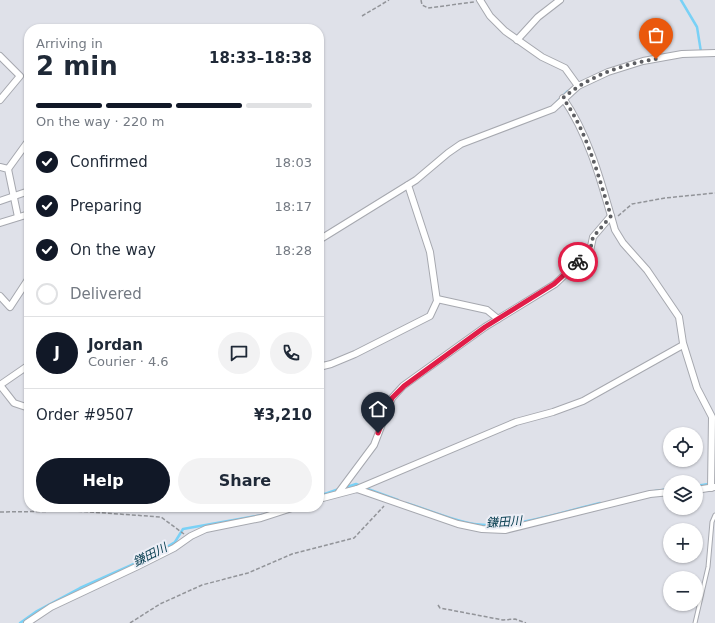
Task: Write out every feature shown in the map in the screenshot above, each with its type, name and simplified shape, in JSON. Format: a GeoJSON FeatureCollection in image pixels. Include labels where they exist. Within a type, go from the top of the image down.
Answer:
{"type":"FeatureCollection","features":[{"type":"Feature","properties":{"kind":"street"},"geometry":{"type":"LineString","coordinates":[[517,40],[538,17],[560,0]]}},
{"type":"Feature","properties":{"kind":"street"},"geometry":{"type":"LineString","coordinates":[[480,1],[490,16],[517,40],[542,57],[565,68],[578,86]]}},
{"type":"Feature","properties":{"kind":"street"},"geometry":{"type":"LineString","coordinates":[[324,237],[408,185],[461,144],[553,109],[563,98],[578,86],[608,72],[642,61],[682,54],[715,53]]}},
{"type":"Feature","properties":{"kind":"street"},"geometry":{"type":"LineString","coordinates":[[0,56],[20,76],[0,100]]}},
{"type":"Feature","properties":{"kind":"street"},"geometry":{"type":"LineString","coordinates":[[563,98],[574,112],[586,140],[616,230],[623,243],[647,270],[679,317],[684,345],[697,388],[712,417],[713,488],[703,489]]}},
{"type":"Feature","properties":{"kind":"street"},"geometry":{"type":"LineString","coordinates":[[18,217],[8,169],[24,147]]}},
{"type":"Feature","properties":{"kind":"street"},"geometry":{"type":"LineString","coordinates":[[0,166],[8,169]]}},
{"type":"Feature","properties":{"kind":"street"},"geometry":{"type":"LineString","coordinates":[[324,366],[354,354],[430,316],[437,299],[430,252],[408,185]]}},
{"type":"Feature","properties":{"kind":"street"},"geometry":{"type":"LineString","coordinates":[[0,201],[24,193]]}},
{"type":"Feature","properties":{"kind":"street"},"geometry":{"type":"LineString","coordinates":[[0,223],[24,215]]}},
{"type":"Feature","properties":{"kind":"street"},"geometry":{"type":"LineString","coordinates":[[339,492],[374,445],[392,398],[404,386],[498,319],[554,284],[590,251],[593,237],[612,218]]}},
{"type":"Feature","properties":{"kind":"street"},"geometry":{"type":"LineString","coordinates":[[0,296],[10,306],[24,285]]}},
{"type":"Feature","properties":{"kind":"street"},"geometry":{"type":"LineString","coordinates":[[437,299],[487,310],[498,319]]}},
{"type":"Feature","properties":{"kind":"street"},"geometry":{"type":"LineString","coordinates":[[324,497],[339,492],[357,489],[516,422],[553,412],[583,401],[684,345]]}},
{"type":"Feature","properties":{"kind":"street"},"geometry":{"type":"LineString","coordinates":[[24,368],[1,383],[14,403],[24,406]]}},
{"type":"Feature","properties":{"kind":"street"},"geometry":{"type":"LineString","coordinates":[[357,489],[458,524],[493,530],[512,528],[650,494],[663,493]]}},
{"type":"Feature","properties":{"kind":"street"},"geometry":{"type":"LineString","coordinates":[[27,623],[51,606],[136,567],[174,548],[188,537],[206,529],[261,518],[280,512]]}},
{"type":"Feature","properties":{"kind":"lane"},"geometry":{"type":"LineString","coordinates":[[695,623],[708,567],[712,522],[715,515]]}},
{"type":"Feature","properties":{"kind":"path"},"geometry":{"type":"LineString","coordinates":[[362,16],[389,0]]}},
{"type":"Feature","properties":{"kind":"path"},"geometry":{"type":"LineString","coordinates":[[421,0],[422,5],[428,8],[480,1]]}},
{"type":"Feature","properties":{"kind":"path"},"geometry":{"type":"LineString","coordinates":[[612,218],[632,204],[665,198],[715,193]]}},
{"type":"Feature","properties":{"kind":"path"},"geometry":{"type":"LineString","coordinates":[[130,623],[160,604],[202,584],[248,573],[292,554],[354,538],[378,511],[390,501]]}},
{"type":"Feature","properties":{"kind":"path"},"geometry":{"type":"LineString","coordinates":[[0,512],[24,512]]}},
{"type":"Feature","properties":{"kind":"path"},"geometry":{"type":"LineString","coordinates":[[90,512],[161,517],[188,537]]}},
{"type":"Feature","properties":{"kind":"path"},"geometry":{"type":"LineString","coordinates":[[438,605],[440,608],[503,620],[515,619],[526,623]]}},
{"type":"Feature","properties":{"kind":"waterway"},"geometry":{"type":"LineString","coordinates":[[681,0],[697,27],[701,52]]}},
{"type":"Feature","properties":{"kind":"waterway"},"geometry":{"type":"LineString","coordinates":[[557,102],[568,91]]}},
{"type":"Feature","properties":{"kind":"waterway","name":"鎌田川"},"geometry":{"type":"LineString","coordinates":[[703,485],[715,483]]}},
{"type":"Feature","properties":{"kind":"waterway","name":"鎌田川"},"geometry":{"type":"LineString","coordinates":[[344,488],[356,484],[361,486]]}},
{"type":"Feature","properties":{"kind":"waterway","name":"鎌田川"},"geometry":{"type":"LineString","coordinates":[[365,488],[398,500]]}},
{"type":"Feature","properties":{"kind":"waterway","name":"鎌田川"},"geometry":{"type":"LineString","coordinates":[[324,494],[339,489]]}},
{"type":"Feature","properties":{"kind":"waterway","name":"鎌田川"},"geometry":{"type":"LineString","coordinates":[[655,491],[663,490]]}},
{"type":"Feature","properties":{"kind":"waterway","name":"鎌田川"},"geometry":{"type":"LineString","coordinates":[[406,503],[457,520],[474,524],[489,525],[504,525],[537,519],[600,503]]}},
{"type":"Feature","properties":{"kind":"waterway","name":"鎌田川"},"geometry":{"type":"LineString","coordinates":[[20,623],[37,611],[80,588],[154,555],[175,542],[183,529],[262,515]]}},
{"type":"Feature","properties":{"kind":"way so far"},"geometry":{"type":"LineString","coordinates":[[578,262],[590,251],[593,237],[611,216],[586,140],[574,112],[563,98],[578,86],[608,72],[642,61],[656,59]]}},
{"type":"Feature","properties":{"kind":"route"},"geometry":{"type":"LineString","coordinates":[[378,433],[392,398],[404,386],[485,327],[554,284],[578,262]]}}]}
